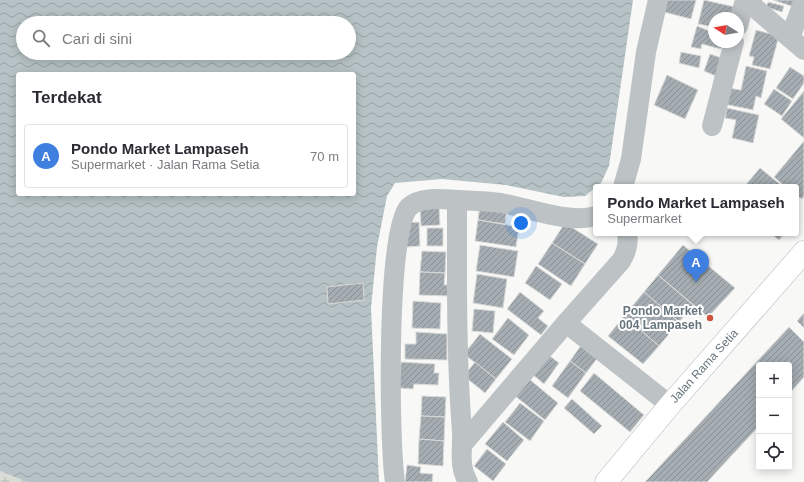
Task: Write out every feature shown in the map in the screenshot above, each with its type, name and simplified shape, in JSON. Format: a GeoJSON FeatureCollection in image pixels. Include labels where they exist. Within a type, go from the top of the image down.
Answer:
{"type":"FeatureCollection","features":[{"type":"Feature","properties":{"kind":"street"},"geometry":{"type":"LineString","coordinates":[[624,184],[631,158],[646,52],[658,0]]}},
{"type":"Feature","properties":{"kind":"street"},"geometry":{"type":"LineString","coordinates":[[742,12],[745,0]]}},
{"type":"Feature","properties":{"kind":"street"},"geometry":{"type":"LineString","coordinates":[[750,0],[755,8],[797,44]]}},
{"type":"Feature","properties":{"kind":"street"},"geometry":{"type":"LineString","coordinates":[[797,44],[804,0]]}},
{"type":"Feature","properties":{"kind":"street"},"geometry":{"type":"LineString","coordinates":[[712,126],[732,48]]}},
{"type":"Feature","properties":{"kind":"street"},"geometry":{"type":"LineString","coordinates":[[457,200],[458,370],[462,469],[468,482]]}},
{"type":"Feature","properties":{"kind":"street"},"geometry":{"type":"LineString","coordinates":[[395,482],[391,446],[392,317],[397,242],[401,222],[408,208],[417,202],[457,200],[500,203],[569,217],[593,216]]}},
{"type":"Feature","properties":{"kind":"street"},"geometry":{"type":"LineString","coordinates":[[462,445],[621,261],[625,255],[627,236]]}},
{"type":"Feature","properties":{"kind":"street","name":"Jalan Rama Setia"},"geometry":{"type":"LineString","coordinates":[[606,482],[670,405],[804,252]]}},
{"type":"Feature","properties":{"kind":"street"},"geometry":{"type":"LineString","coordinates":[[566,323],[670,405]]}},
{"type":"Feature","properties":{"kind":"green space"},"geometry":{"type":"Polygon","coordinates":[[[0,471],[27,482],[0,482],[0,471]]]}},
{"type":"Feature","properties":{"kind":"water"},"geometry":{"type":"Polygon","coordinates":[[[0,0],[633,0],[609,166],[601,183],[593,184],[593,190],[585,196],[564,197],[506,185],[442,179],[395,183],[387,196],[377,247],[371,308],[379,482],[27,482],[0,471],[0,0]]]}},
{"type":"Feature","properties":{"kind":"building"},"geometry":{"type":"Polygon","coordinates":[[[663,0],[696,0],[691,19],[660,11],[663,0]]]}},
{"type":"Feature","properties":{"kind":"building"},"geometry":{"type":"Polygon","coordinates":[[[704,0],[735,7],[734,12],[708,12],[708,26],[698,24],[704,0]]]}},
{"type":"Feature","properties":{"kind":"building"},"geometry":{"type":"Polygon","coordinates":[[[773,0],[800,0],[797,8],[773,0]]]}},
{"type":"Feature","properties":{"kind":"building"},"geometry":{"type":"Polygon","coordinates":[[[768,2],[784,6],[782,12],[766,7],[768,2]]]}},
{"type":"Feature","properties":{"kind":"building"},"geometry":{"type":"Polygon","coordinates":[[[697,26],[708,31],[708,46],[702,44],[701,49],[691,47],[697,26]]]}},
{"type":"Feature","properties":{"kind":"building"},"geometry":{"type":"Polygon","coordinates":[[[756,30],[779,36],[770,69],[752,65],[754,57],[749,56],[756,30]]]}},
{"type":"Feature","properties":{"kind":"building"},"geometry":{"type":"Polygon","coordinates":[[[681,52],[701,56],[699,68],[679,63],[681,52]]]}},
{"type":"Feature","properties":{"kind":"building"},"geometry":{"type":"Polygon","coordinates":[[[710,54],[722,58],[716,76],[704,71],[710,54]]]}},
{"type":"Feature","properties":{"kind":"building"},"geometry":{"type":"Polygon","coordinates":[[[746,66],[767,71],[761,98],[756,96],[753,110],[724,104],[728,88],[741,90],[746,66]]]}},
{"type":"Feature","properties":{"kind":"building"},"geometry":{"type":"Polygon","coordinates":[[[790,67],[804,76],[804,83],[793,99],[776,88],[790,67]]]}},
{"type":"Feature","properties":{"kind":"building"},"geometry":{"type":"Polygon","coordinates":[[[667,75],[698,90],[685,119],[654,105],[667,75]]]}},
{"type":"Feature","properties":{"kind":"building"},"geometry":{"type":"Polygon","coordinates":[[[774,89],[792,101],[782,116],[764,104],[774,89]]]}},
{"type":"Feature","properties":{"kind":"building"},"geometry":{"type":"Polygon","coordinates":[[[804,91],[804,138],[781,119],[804,91]]]}},
{"type":"Feature","properties":{"kind":"building"},"geometry":{"type":"Polygon","coordinates":[[[727,108],[759,115],[753,143],[732,138],[736,120],[725,118],[727,108]]]}},
{"type":"Feature","properties":{"kind":"building"},"geometry":{"type":"Polygon","coordinates":[[[804,141],[804,196],[802,199],[799,197],[799,184],[782,184],[774,177],[804,141]]]}},
{"type":"Feature","properties":{"kind":"building"},"geometry":{"type":"Polygon","coordinates":[[[760,168],[780,184],[747,184],[760,168]]]}},
{"type":"Feature","properties":{"kind":"building"},"geometry":{"type":"Polygon","coordinates":[[[480,204],[507,208],[505,224],[478,220],[480,204]]]}},
{"type":"Feature","properties":{"kind":"building"},"geometry":{"type":"Polygon","coordinates":[[[439,207],[440,225],[421,226],[420,208],[439,207]]]}},
{"type":"Feature","properties":{"kind":"building"},"geometry":{"type":"Polygon","coordinates":[[[478,220],[519,227],[516,247],[475,241],[478,220]]]}},
{"type":"Feature","properties":{"kind":"building"},"geometry":{"type":"Polygon","coordinates":[[[419,222],[420,246],[406,247],[404,223],[419,222]]]}},
{"type":"Feature","properties":{"kind":"building"},"geometry":{"type":"Polygon","coordinates":[[[565,223],[598,244],[585,264],[552,243],[565,223]]]}},
{"type":"Feature","properties":{"kind":"building"},"geometry":{"type":"Polygon","coordinates":[[[427,228],[443,228],[443,246],[427,246],[427,228]]]}},
{"type":"Feature","properties":{"kind":"building"},"geometry":{"type":"Polygon","coordinates":[[[774,236],[782,236],[779,240],[774,236]]]}},
{"type":"Feature","properties":{"kind":"building"},"geometry":{"type":"Polygon","coordinates":[[[552,243],[585,264],[571,286],[538,264],[552,243]]]}},
{"type":"Feature","properties":{"kind":"building"},"geometry":{"type":"Polygon","coordinates":[[[480,245],[518,251],[514,277],[476,271],[480,245]]]}},
{"type":"Feature","properties":{"kind":"building"},"geometry":{"type":"Polygon","coordinates":[[[683,245],[735,288],[708,317],[658,275],[683,245]]]}},
{"type":"Feature","properties":{"kind":"building"},"geometry":{"type":"Polygon","coordinates":[[[422,251],[446,252],[445,273],[420,272],[422,251]]]}},
{"type":"Feature","properties":{"kind":"building"},"geometry":{"type":"Polygon","coordinates":[[[536,266],[562,284],[550,300],[525,283],[536,266]]]}},
{"type":"Feature","properties":{"kind":"building"},"geometry":{"type":"Polygon","coordinates":[[[420,272],[445,273],[444,285],[449,285],[449,296],[419,295],[420,272]]]}},
{"type":"Feature","properties":{"kind":"building"},"geometry":{"type":"Polygon","coordinates":[[[477,274],[507,279],[503,308],[473,303],[477,274]]]}},
{"type":"Feature","properties":{"kind":"building"},"geometry":{"type":"Polygon","coordinates":[[[658,275],[693,305],[679,322],[644,292],[658,275]]]}},
{"type":"Feature","properties":{"kind":"building"},"geometry":{"type":"Polygon","coordinates":[[[363,283],[364,300],[328,304],[327,287],[363,283]]]}},
{"type":"Feature","properties":{"kind":"building"},"geometry":{"type":"Polygon","coordinates":[[[520,292],[544,311],[538,318],[548,326],[541,335],[507,309],[520,292]]]}},
{"type":"Feature","properties":{"kind":"building"},"geometry":{"type":"Polygon","coordinates":[[[644,292],[679,322],[659,346],[624,316],[644,292]]]}},
{"type":"Feature","properties":{"kind":"building"},"geometry":{"type":"Polygon","coordinates":[[[413,301],[441,303],[440,329],[412,328],[413,301]]]}},
{"type":"Feature","properties":{"kind":"building"},"geometry":{"type":"Polygon","coordinates":[[[474,309],[495,311],[493,333],[472,331],[474,309]]]}},
{"type":"Feature","properties":{"kind":"building"},"geometry":{"type":"Polygon","coordinates":[[[804,313],[804,328],[797,321],[804,313]]]}},
{"type":"Feature","properties":{"kind":"building"},"geometry":{"type":"Polygon","coordinates":[[[624,316],[659,346],[643,364],[608,336],[624,316]]]}},
{"type":"Feature","properties":{"kind":"building"},"geometry":{"type":"Polygon","coordinates":[[[508,318],[529,335],[514,355],[492,339],[508,318]]]}},
{"type":"Feature","properties":{"kind":"building"},"geometry":{"type":"Polygon","coordinates":[[[789,327],[804,342],[804,377],[792,391],[792,362],[756,362],[789,327]]]}},
{"type":"Feature","properties":{"kind":"building"},"geometry":{"type":"Polygon","coordinates":[[[416,332],[447,334],[447,360],[405,359],[405,344],[416,344],[416,332]]]}},
{"type":"Feature","properties":{"kind":"building"},"geometry":{"type":"Polygon","coordinates":[[[480,334],[512,359],[496,379],[464,354],[480,334]]]}},
{"type":"Feature","properties":{"kind":"building"},"geometry":{"type":"Polygon","coordinates":[[[582,344],[599,356],[586,373],[570,361],[582,344]]]}},
{"type":"Feature","properties":{"kind":"building"},"geometry":{"type":"Polygon","coordinates":[[[547,354],[559,363],[544,384],[532,374],[547,354]]]}},
{"type":"Feature","properties":{"kind":"building"},"geometry":{"type":"Polygon","coordinates":[[[570,361],[586,373],[568,398],[552,386],[570,361]]]}},
{"type":"Feature","properties":{"kind":"building"},"geometry":{"type":"Polygon","coordinates":[[[401,362],[435,364],[434,373],[439,373],[438,385],[414,384],[413,389],[399,388],[401,362]]]}},
{"type":"Feature","properties":{"kind":"building"},"geometry":{"type":"Polygon","coordinates":[[[475,362],[496,379],[485,393],[464,376],[475,362]]]}},
{"type":"Feature","properties":{"kind":"building"},"geometry":{"type":"Polygon","coordinates":[[[756,363],[756,429],[707,482],[645,482],[756,363]]]}},
{"type":"Feature","properties":{"kind":"building"},"geometry":{"type":"Polygon","coordinates":[[[594,373],[644,415],[630,432],[580,391],[594,373]]]}},
{"type":"Feature","properties":{"kind":"building"},"geometry":{"type":"Polygon","coordinates":[[[528,378],[558,403],[545,420],[514,395],[528,378]]]}},
{"type":"Feature","properties":{"kind":"building"},"geometry":{"type":"Polygon","coordinates":[[[422,396],[446,397],[445,417],[421,416],[422,396]]]}},
{"type":"Feature","properties":{"kind":"building"},"geometry":{"type":"Polygon","coordinates":[[[572,399],[602,426],[594,434],[564,408],[572,399]]]}},
{"type":"Feature","properties":{"kind":"building"},"geometry":{"type":"Polygon","coordinates":[[[520,403],[544,421],[530,441],[505,422],[520,403]]]}},
{"type":"Feature","properties":{"kind":"building"},"geometry":{"type":"Polygon","coordinates":[[[421,416],[445,417],[444,441],[419,439],[421,416]]]}},
{"type":"Feature","properties":{"kind":"building"},"geometry":{"type":"Polygon","coordinates":[[[503,422],[524,440],[507,461],[485,444],[503,422]]]}},
{"type":"Feature","properties":{"kind":"building"},"geometry":{"type":"Polygon","coordinates":[[[419,439],[444,441],[443,466],[418,464],[419,439]]]}},
{"type":"Feature","properties":{"kind":"building"},"geometry":{"type":"Polygon","coordinates":[[[487,449],[506,464],[493,481],[474,466],[487,449]]]}},
{"type":"Feature","properties":{"kind":"building"},"geometry":{"type":"Polygon","coordinates":[[[407,465],[421,467],[420,473],[433,474],[432,482],[405,482],[407,465]]]}},
{"type":"Feature","properties":{"kind":"place","name":"Pondo Market Lampaseh"},"geometry":{"type":"Point","coordinates":[696,282]}},
{"type":"Feature","properties":{"kind":"place","name":"Pondo Market 004 Lampaseh"},"geometry":{"type":"Point","coordinates":[710,318]}}]}
